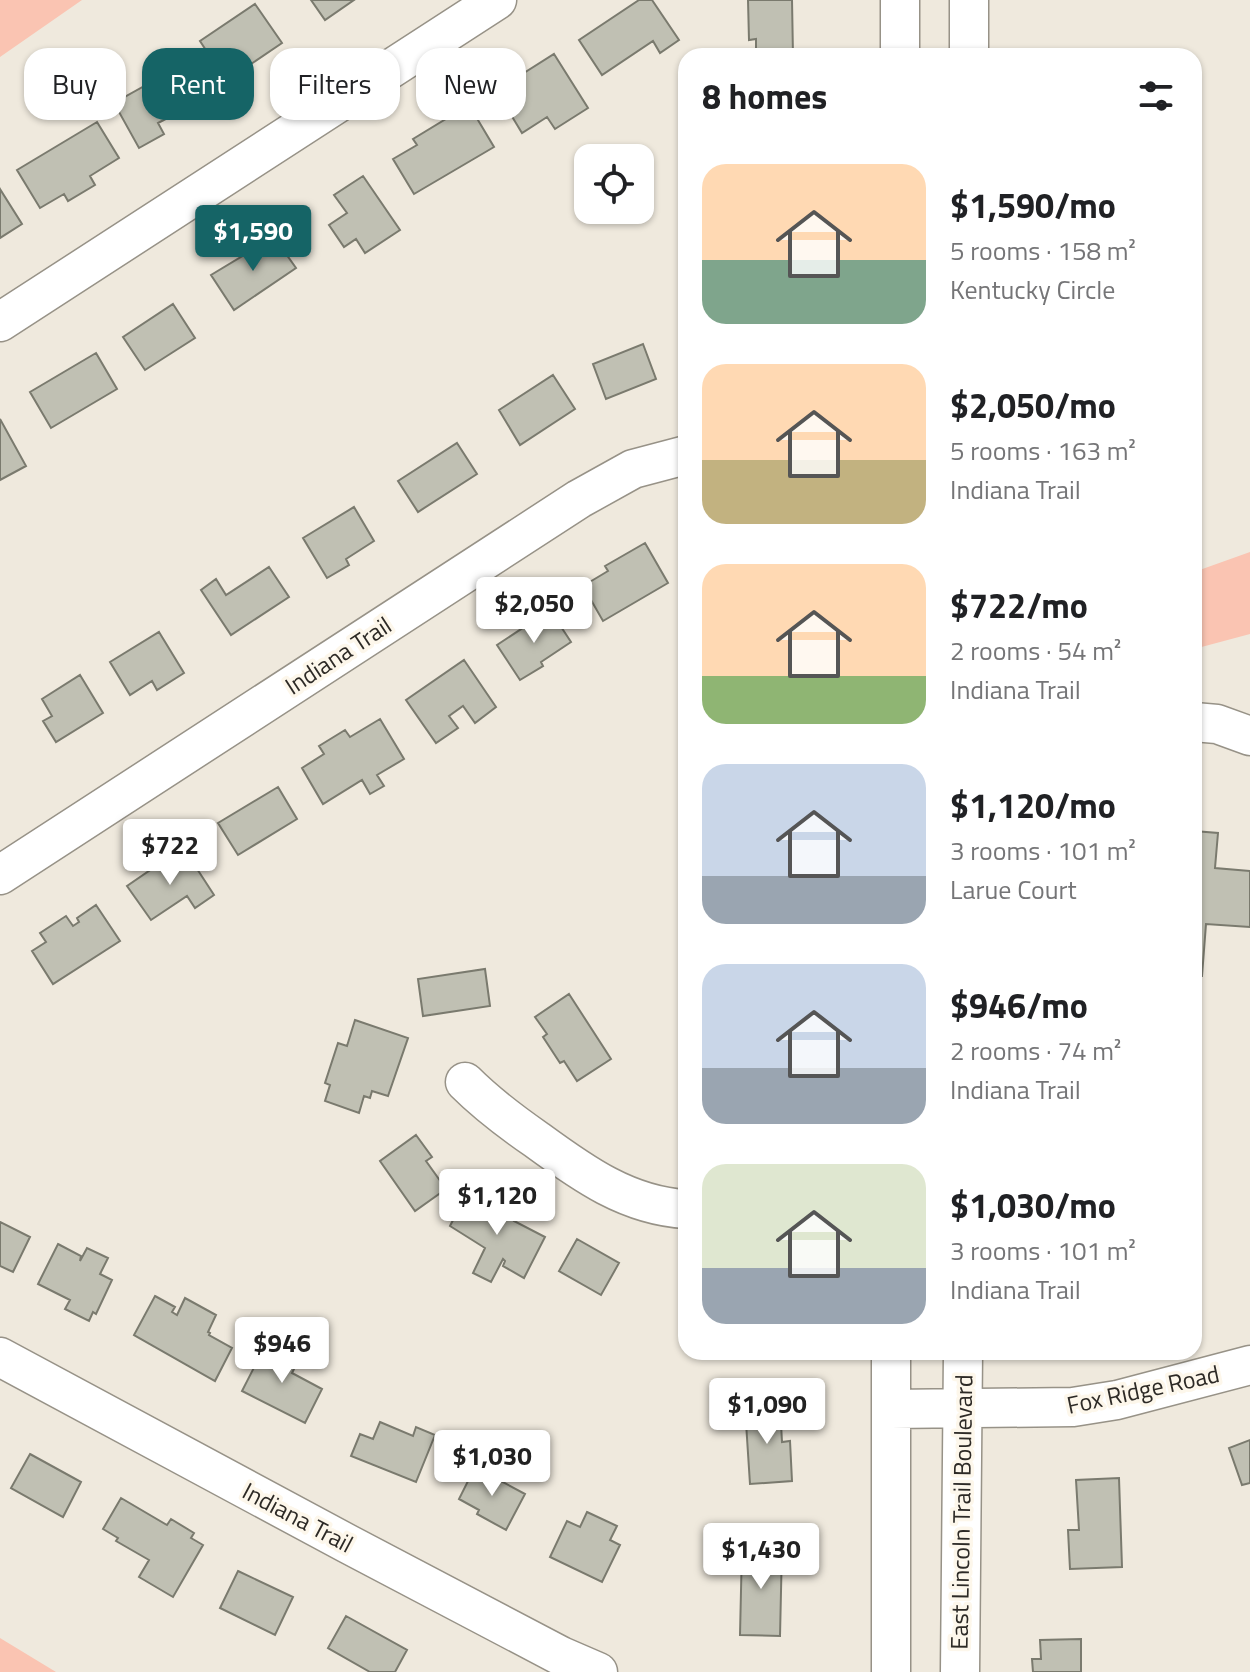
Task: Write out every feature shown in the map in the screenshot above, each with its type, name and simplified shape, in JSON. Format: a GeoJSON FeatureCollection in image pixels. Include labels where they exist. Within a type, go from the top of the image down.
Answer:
{"type":"FeatureCollection","features":[{"type":"Feature","properties":{"kind":"street"},"geometry":{"type":"LineString","coordinates":[[0,322],[497,0]]}},
{"type":"Feature","properties":{"kind":"street"},"geometry":{"type":"LineString","coordinates":[[900,0],[900,48]]}},
{"type":"Feature","properties":{"kind":"street"},"geometry":{"type":"LineString","coordinates":[[969,0],[969,48]]}},
{"type":"Feature","properties":{"kind":"street","name":"Indiana Trail"},"geometry":{"type":"LineString","coordinates":[[0,875],[579,499],[633,469],[678,457]]}},
{"type":"Feature","properties":{"kind":"street"},"geometry":{"type":"LineString","coordinates":[[1202,723],[1217,724],[1250,736]]}},
{"type":"Feature","properties":{"kind":"street"},"geometry":{"type":"LineString","coordinates":[[465,1082],[487,1104],[586,1176],[650,1204],[678,1208]]}},
{"type":"Feature","properties":{"kind":"street","name":"Indiana Trail"},"geometry":{"type":"LineString","coordinates":[[0,1357],[348,1544],[561,1656],[598,1672]]}},
{"type":"Feature","properties":{"kind":"street"},"geometry":{"type":"LineString","coordinates":[[891,1360],[891,1672]]}},
{"type":"Feature","properties":{"kind":"street","name":"East Lincoln Trail Boulevard"},"geometry":{"type":"LineString","coordinates":[[960,1672],[963,1360]]}},
{"type":"Feature","properties":{"kind":"street","name":"Fox Ridge Road"},"geometry":{"type":"LineString","coordinates":[[891,1409],[1044,1408],[1117,1400],[1250,1365]]}},
{"type":"Feature","properties":{"kind":"shaded area"},"geometry":{"type":"Polygon","coordinates":[[[0,0],[82,0],[0,57],[0,0]]]}},
{"type":"Feature","properties":{"kind":"shaded area"},"geometry":{"type":"Polygon","coordinates":[[[1250,552],[1250,634],[1202,647],[1202,569],[1250,552]]]}},
{"type":"Feature","properties":{"kind":"shaded area"},"geometry":{"type":"Polygon","coordinates":[[[0,1638],[56,1672],[0,1672],[0,1638]]]}},
{"type":"Feature","properties":{"kind":"building"},"geometry":{"type":"Polygon","coordinates":[[[311,0],[354,0],[325,20],[311,0]]]}},
{"type":"Feature","properties":{"kind":"building"},"geometry":{"type":"Polygon","coordinates":[[[639,0],[652,0],[679,40],[660,53],[653,41],[602,75],[579,40],[639,0]]]}},
{"type":"Feature","properties":{"kind":"building"},"geometry":{"type":"Polygon","coordinates":[[[748,0],[792,0],[793,48],[756,48],[756,39],[749,40],[748,0]]]}},
{"type":"Feature","properties":{"kind":"building"},"geometry":{"type":"Polygon","coordinates":[[[255,4],[282,43],[270,48],[254,62],[254,48],[205,48],[200,41],[255,4]]]}},
{"type":"Feature","properties":{"kind":"building"},"geometry":{"type":"Polygon","coordinates":[[[554,54],[588,108],[555,129],[547,117],[522,133],[514,120],[526,120],[526,72],[554,54]]]}},
{"type":"Feature","properties":{"kind":"building"},"geometry":{"type":"Polygon","coordinates":[[[142,87],[142,120],[164,120],[158,123],[164,134],[139,148],[123,120],[126,120],[126,96],[142,87]]]}},
{"type":"Feature","properties":{"kind":"building"},"geometry":{"type":"Polygon","coordinates":[[[444,120],[478,120],[494,147],[414,194],[393,159],[417,145],[413,139],[444,120]]]}},
{"type":"Feature","properties":{"kind":"building"},"geometry":{"type":"Polygon","coordinates":[[[97,122],[119,158],[90,176],[95,185],[68,201],[64,194],[40,208],[17,170],[97,122]]]}},
{"type":"Feature","properties":{"kind":"building"},"geometry":{"type":"Polygon","coordinates":[[[363,176],[400,230],[365,253],[356,239],[344,247],[329,225],[347,213],[334,195],[363,176]]]}},
{"type":"Feature","properties":{"kind":"building"},"geometry":{"type":"Polygon","coordinates":[[[0,189],[22,224],[0,238],[0,189]]]}},
{"type":"Feature","properties":{"kind":"building"},"geometry":{"type":"Polygon","coordinates":[[[274,237],[296,268],[234,310],[211,275],[274,237]]]}},
{"type":"Feature","properties":{"kind":"building"},"geometry":{"type":"Polygon","coordinates":[[[173,304],[195,338],[145,370],[123,337],[173,304]]]}},
{"type":"Feature","properties":{"kind":"building"},"geometry":{"type":"Polygon","coordinates":[[[643,344],[656,379],[606,399],[593,364],[643,344]]]}},
{"type":"Feature","properties":{"kind":"building"},"geometry":{"type":"Polygon","coordinates":[[[96,353],[117,389],[51,428],[30,392],[96,353]]]}},
{"type":"Feature","properties":{"kind":"building"},"geometry":{"type":"Polygon","coordinates":[[[553,375],[575,409],[520,445],[499,410],[553,375]]]}},
{"type":"Feature","properties":{"kind":"building"},"geometry":{"type":"Polygon","coordinates":[[[0,419],[26,466],[0,480],[0,419]]]}},
{"type":"Feature","properties":{"kind":"building"},"geometry":{"type":"Polygon","coordinates":[[[457,443],[477,474],[418,512],[398,481],[457,443]]]}},
{"type":"Feature","properties":{"kind":"building"},"geometry":{"type":"Polygon","coordinates":[[[354,507],[374,541],[346,559],[349,565],[327,578],[303,538],[354,507]]]}},
{"type":"Feature","properties":{"kind":"building"},"geometry":{"type":"Polygon","coordinates":[[[645,543],[668,583],[603,621],[583,586],[608,571],[605,566],[645,543]]]}},
{"type":"Feature","properties":{"kind":"building"},"geometry":{"type":"Polygon","coordinates":[[[269,567],[289,597],[231,635],[201,590],[216,579],[226,595],[269,567]]]}},
{"type":"Feature","properties":{"kind":"building"},"geometry":{"type":"Polygon","coordinates":[[[550,610],[571,642],[541,662],[543,666],[520,680],[497,645],[550,610]]]}},
{"type":"Feature","properties":{"kind":"building"},"geometry":{"type":"Polygon","coordinates":[[[159,632],[184,673],[157,690],[152,681],[130,695],[110,662],[159,632]]]}},
{"type":"Feature","properties":{"kind":"building"},"geometry":{"type":"Polygon","coordinates":[[[464,660],[496,707],[475,723],[463,706],[449,716],[458,728],[436,743],[406,700],[464,660]]]}},
{"type":"Feature","properties":{"kind":"building"},"geometry":{"type":"Polygon","coordinates":[[[80,675],[103,713],[56,742],[43,721],[52,716],[42,699],[80,675]]]}},
{"type":"Feature","properties":{"kind":"building"},"geometry":{"type":"Polygon","coordinates":[[[380,719],[404,759],[377,775],[384,786],[370,794],[362,780],[323,804],[302,768],[324,754],[319,746],[345,730],[350,737],[380,719]]]}},
{"type":"Feature","properties":{"kind":"building"},"geometry":{"type":"Polygon","coordinates":[[[278,787],[297,819],[238,855],[218,823],[278,787]]]}},
{"type":"Feature","properties":{"kind":"building"},"geometry":{"type":"Polygon","coordinates":[[[1202,832],[1218,833],[1215,868],[1250,871],[1250,927],[1206,924],[1202,976],[1202,832]]]}},
{"type":"Feature","properties":{"kind":"building"},"geometry":{"type":"Polygon","coordinates":[[[188,855],[214,895],[195,908],[187,896],[151,920],[127,886],[165,860],[170,867],[188,855]]]}},
{"type":"Feature","properties":{"kind":"building"},"geometry":{"type":"Polygon","coordinates":[[[96,905],[120,941],[53,984],[32,951],[46,942],[40,933],[66,916],[73,926],[79,922],[77,918],[96,905]]]}},
{"type":"Feature","properties":{"kind":"building"},"geometry":{"type":"Polygon","coordinates":[[[485,969],[490,1006],[423,1016],[418,979],[485,969]]]}},
{"type":"Feature","properties":{"kind":"building"},"geometry":{"type":"Polygon","coordinates":[[[569,994],[611,1059],[577,1081],[564,1061],[560,1063],[543,1037],[547,1034],[535,1017],[569,994]]]}},
{"type":"Feature","properties":{"kind":"building"},"geometry":{"type":"Polygon","coordinates":[[[355,1020],[408,1038],[388,1096],[372,1091],[370,1098],[364,1096],[359,1113],[325,1101],[330,1085],[325,1083],[338,1043],[347,1046],[355,1020]]]}},
{"type":"Feature","properties":{"kind":"building"},"geometry":{"type":"Polygon","coordinates":[[[416,1135],[432,1157],[426,1161],[446,1189],[415,1211],[380,1161],[416,1135]]]}},
{"type":"Feature","properties":{"kind":"building"},"geometry":{"type":"Polygon","coordinates":[[[467,1193],[490,1206],[493,1199],[518,1212],[514,1221],[545,1237],[524,1278],[503,1266],[503,1259],[491,1282],[473,1273],[485,1248],[450,1226],[467,1193]]]}},
{"type":"Feature","properties":{"kind":"building"},"geometry":{"type":"Polygon","coordinates":[[[0,1222],[30,1237],[13,1272],[0,1266],[0,1222]]]}},
{"type":"Feature","properties":{"kind":"building"},"geometry":{"type":"Polygon","coordinates":[[[577,1239],[619,1263],[601,1295],[559,1271],[577,1239]]]}},
{"type":"Feature","properties":{"kind":"building"},"geometry":{"type":"Polygon","coordinates":[[[58,1244],[81,1256],[80,1261],[87,1248],[108,1258],[100,1274],[112,1280],[96,1314],[93,1312],[89,1321],[65,1309],[70,1300],[38,1284],[58,1244]]]}},
{"type":"Feature","properties":{"kind":"building"},"geometry":{"type":"Polygon","coordinates":[[[155,1296],[175,1307],[172,1312],[177,1315],[185,1298],[216,1315],[209,1335],[232,1348],[215,1381],[134,1335],[155,1296]]]}},
{"type":"Feature","properties":{"kind":"building"},"geometry":{"type":"Polygon","coordinates":[[[266,1344],[298,1361],[292,1373],[322,1389],[305,1423],[242,1391],[266,1344]]]}},
{"type":"Feature","properties":{"kind":"building"},"geometry":{"type":"Polygon","coordinates":[[[780,1405],[782,1442],[790,1441],[792,1481],[750,1484],[745,1407],[780,1405]]]}},
{"type":"Feature","properties":{"kind":"building"},"geometry":{"type":"Polygon","coordinates":[[[380,1422],[413,1436],[416,1427],[435,1435],[416,1482],[351,1456],[360,1434],[373,1439],[380,1422]]]}},
{"type":"Feature","properties":{"kind":"building"},"geometry":{"type":"Polygon","coordinates":[[[1250,1440],[1250,1483],[1242,1485],[1229,1448],[1250,1440]]]}},
{"type":"Feature","properties":{"kind":"building"},"geometry":{"type":"Polygon","coordinates":[[[30,1454],[81,1482],[63,1517],[11,1488],[30,1454]]]}},
{"type":"Feature","properties":{"kind":"building"},"geometry":{"type":"Polygon","coordinates":[[[475,1467],[525,1494],[506,1530],[477,1514],[479,1510],[459,1499],[475,1467]]]}},
{"type":"Feature","properties":{"kind":"building"},"geometry":{"type":"Polygon","coordinates":[[[1119,1478],[1122,1567],[1070,1569],[1068,1530],[1079,1530],[1076,1480],[1119,1478]]]}},
{"type":"Feature","properties":{"kind":"building"},"geometry":{"type":"Polygon","coordinates":[[[121,1498],[167,1525],[171,1519],[194,1533],[191,1538],[203,1545],[173,1597],[139,1577],[149,1560],[116,1541],[118,1538],[103,1529],[121,1498]]]}},
{"type":"Feature","properties":{"kind":"building"},"geometry":{"type":"Polygon","coordinates":[[[587,1512],[617,1526],[610,1540],[620,1545],[602,1582],[550,1557],[567,1521],[580,1527],[587,1512]]]}},
{"type":"Feature","properties":{"kind":"building"},"geometry":{"type":"Polygon","coordinates":[[[742,1547],[782,1547],[780,1636],[740,1635],[742,1547]]]}},
{"type":"Feature","properties":{"kind":"building"},"geometry":{"type":"Polygon","coordinates":[[[238,1571],[293,1597],[275,1635],[220,1608],[238,1571]]]}},
{"type":"Feature","properties":{"kind":"building"},"geometry":{"type":"Polygon","coordinates":[[[346,1616],[407,1650],[395,1672],[370,1672],[328,1648],[346,1616]]]}},
{"type":"Feature","properties":{"kind":"building"},"geometry":{"type":"Polygon","coordinates":[[[1081,1639],[1081,1672],[1033,1672],[1032,1659],[1041,1659],[1040,1640],[1081,1639]]]}}]}
